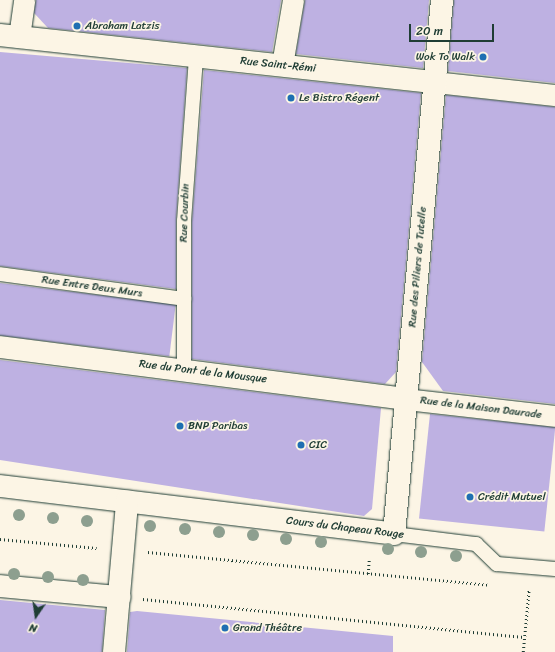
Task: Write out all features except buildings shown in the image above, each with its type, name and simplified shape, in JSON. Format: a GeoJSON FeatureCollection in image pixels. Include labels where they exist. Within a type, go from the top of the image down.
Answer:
{"type":"FeatureCollection","features":[{"type":"Feature","properties":{"kind":"street"},"geometry":{"type":"LineString","coordinates":[[10,36],[24,0]]}},
{"type":"Feature","properties":{"kind":"street"},"geometry":{"type":"LineString","coordinates":[[282,65],[293,0]]}},
{"type":"Feature","properties":{"kind":"street","name":"Rue des Piliers de Tutelle"},"geometry":{"type":"LineString","coordinates":[[394,534],[442,0]]}},
{"type":"Feature","properties":{"kind":"street","name":"Rue Saint-Rémi"},"geometry":{"type":"LineString","coordinates":[[10,36],[555,95]]}},
{"type":"Feature","properties":{"kind":"street","name":"Rue du Pont de la Mousque"},"geometry":{"type":"LineString","coordinates":[[0,347],[184,369],[406,399]]}},
{"type":"Feature","properties":{"kind":"street","name":"Rue de la Maison Daurade"},"geometry":{"type":"LineString","coordinates":[[406,399],[555,416]]}},
{"type":"Feature","properties":{"kind":"street","name":"Cours du Chapeau Rouge"},"geometry":{"type":"LineString","coordinates":[[0,486],[394,534]]}},
{"type":"Feature","properties":{"kind":"street"},"geometry":{"type":"LineString","coordinates":[[114,652],[127,502]]}},
{"type":"Feature","properties":{"kind":"street"},"geometry":{"type":"LineString","coordinates":[[0,586],[119,597]]}},
{"type":"Feature","properties":{"kind":"lane","name":"Rue Courbin"},"geometry":{"type":"LineString","coordinates":[[184,369],[185,214],[196,56]]}},
{"type":"Feature","properties":{"kind":"lane","name":"Rue Entre Deux Murs"},"geometry":{"type":"LineString","coordinates":[[0,274],[184,299]]}},
{"type":"Feature","properties":{"kind":"lane","name":"Cours du Chapeau Rouge"},"geometry":{"type":"LineString","coordinates":[[394,534],[476,544],[497,564],[555,569]]}},
{"type":"Feature","properties":{"kind":"path"},"geometry":{"type":"LineString","coordinates":[[0,538],[498,586]]}},
{"type":"Feature","properties":{"kind":"path"},"geometry":{"type":"LineString","coordinates":[[521,589],[529,589],[522,652]]}},
{"type":"Feature","properties":{"kind":"path"},"geometry":{"type":"LineString","coordinates":[[119,597],[524,636]]}},
{"type":"Feature","properties":{"kind":"place","name":"Abraham Latzis"},"geometry":{"type":"Point","coordinates":[77,26]}},
{"type":"Feature","properties":{"kind":"place","name":"Wok To Walk"},"geometry":{"type":"Point","coordinates":[483,57]}},
{"type":"Feature","properties":{"kind":"place","name":"Le Bistro Régent"},"geometry":{"type":"Point","coordinates":[291,98]}},
{"type":"Feature","properties":{"kind":"place","name":"BNP Paribas"},"geometry":{"type":"Point","coordinates":[180,426]}},
{"type":"Feature","properties":{"kind":"place","name":"CIC"},"geometry":{"type":"Point","coordinates":[301,445]}},
{"type":"Feature","properties":{"kind":"place","name":"Crédit Mutuel"},"geometry":{"type":"Point","coordinates":[470,497]}},
{"type":"Feature","properties":{"kind":"place","name":"Grand Théâtre"},"geometry":{"type":"Point","coordinates":[225,628]}}]}
